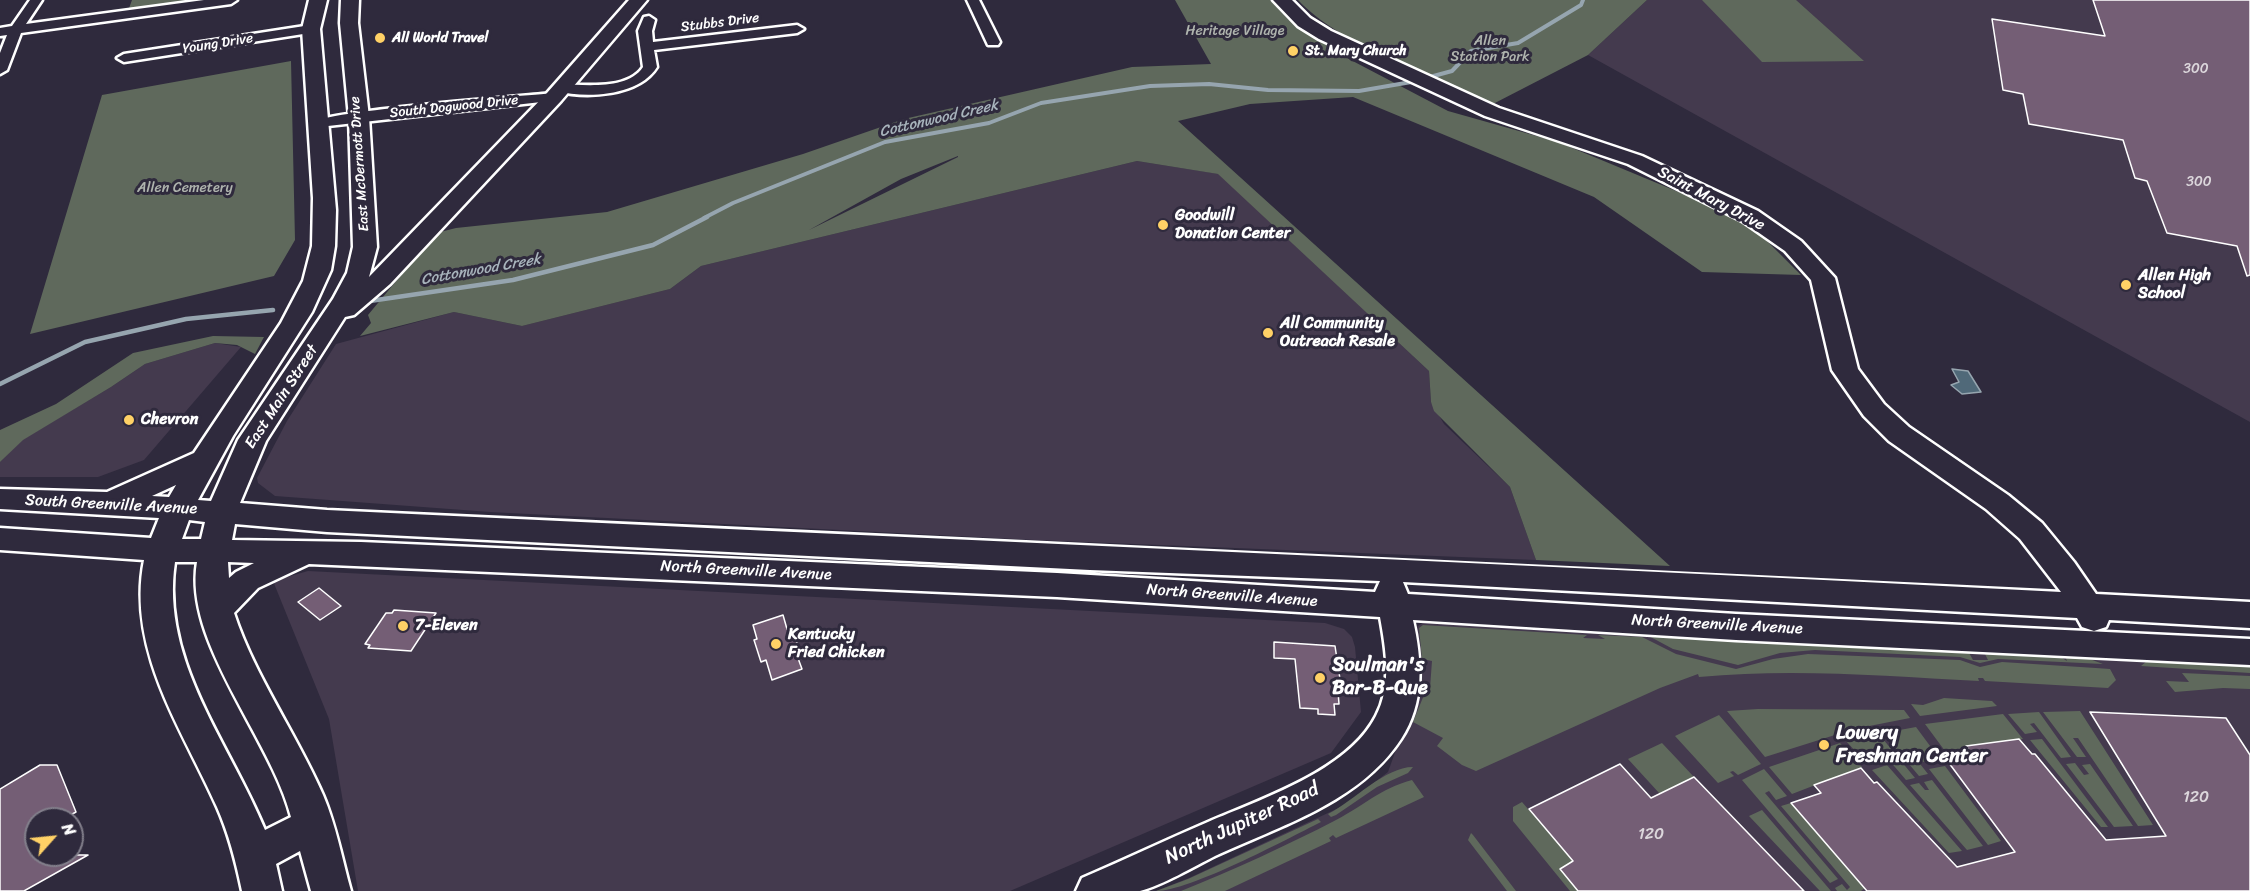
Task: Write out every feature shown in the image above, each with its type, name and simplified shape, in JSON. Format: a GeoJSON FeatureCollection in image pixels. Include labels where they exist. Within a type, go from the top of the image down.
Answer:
{"type":"FeatureCollection","features":[{"type":"Feature","properties":{"kind":"main road"},"geometry":{"type":"LineString","coordinates":[[318,0],[311,29],[319,123]]}},
{"type":"Feature","properties":{"kind":"main road","name":"East McDermott Drive"},"geometry":{"type":"LineString","coordinates":[[332,320],[358,273],[366,247],[359,117],[349,23],[350,0]]}},
{"type":"Feature","properties":{"kind":"main road","name":"East Main Street"},"geometry":{"type":"LineString","coordinates":[[331,891],[305,797],[272,727],[229,650],[216,611],[212,583],[213,551],[226,495],[252,440],[332,320],[381,279],[557,92],[638,0]]}},
{"type":"Feature","properties":{"kind":"main road","name":"Saint Mary Drive"},"geometry":{"type":"LineString","coordinates":[[1282,0],[1295,15],[1320,32],[1480,107],[1635,160],[1750,216],[1793,246],[1823,278],[1834,315],[1845,370],[1874,410],[1899,434],[1996,502],[2031,531],[2063,570],[2112,645]]}},
{"type":"Feature","properties":{"kind":"main road","name":"East Main Street"},"geometry":{"type":"LineString","coordinates":[[259,873],[224,778],[169,672],[158,625],[157,584],[162,550],[179,508],[203,460],[305,305],[318,271],[325,237],[319,123]]}},
{"type":"Feature","properties":{"kind":"main road"},"geometry":{"type":"LineString","coordinates":[[111,503],[203,460]]}},
{"type":"Feature","properties":{"kind":"main road","name":"South Greenville Avenue"},"geometry":{"type":"LineString","coordinates":[[0,499],[111,503],[222,511]]}},
{"type":"Feature","properties":{"kind":"main road","name":"North Greenville Avenue"},"geometry":{"type":"LineString","coordinates":[[222,511],[327,521],[1079,557],[1387,569],[2250,615]]}},
{"type":"Feature","properties":{"kind":"main road"},"geometry":{"type":"LineString","coordinates":[[0,539],[162,550],[213,551]]}},
{"type":"Feature","properties":{"kind":"main road","name":"North Greenville Avenue"},"geometry":{"type":"LineString","coordinates":[[213,551],[307,552],[1058,585],[1736,627],[2250,652]]}},
{"type":"Feature","properties":{"kind":"main road"},"geometry":{"type":"LineString","coordinates":[[216,611],[247,580],[307,552]]}},
{"type":"Feature","properties":{"kind":"main road","name":"North Jupiter Road"},"geometry":{"type":"LineString","coordinates":[[1096,891],[1312,794],[1368,754],[1391,723],[1400,701],[1403,673],[1387,569]]}},
{"type":"Feature","properties":{"kind":"main road"},"geometry":{"type":"LineString","coordinates":[[259,873],[314,824]]}},
{"type":"Feature","properties":{"kind":"street"},"geometry":{"type":"LineString","coordinates":[[0,70],[16,30],[36,0]]}},
{"type":"Feature","properties":{"kind":"street"},"geometry":{"type":"LineString","coordinates":[[0,32],[231,0]]}},
{"type":"Feature","properties":{"kind":"street"},"geometry":{"type":"LineString","coordinates":[[973,0],[993,42]]}},
{"type":"Feature","properties":{"kind":"street"},"geometry":{"type":"LineString","coordinates":[[647,47],[645,31],[649,20]]}},
{"type":"Feature","properties":{"kind":"street","name":"Young Drive"},"geometry":{"type":"LineString","coordinates":[[124,58],[311,29]]}},
{"type":"Feature","properties":{"kind":"street","name":"Stubbs Drive"},"geometry":{"type":"LineString","coordinates":[[647,47],[797,29]]}},
{"type":"Feature","properties":{"kind":"street","name":"South Dogwood Drive"},"geometry":{"type":"LineString","coordinates":[[319,123],[632,83],[648,72],[647,47]]}},
{"type":"Feature","properties":{"kind":"shaded area","name":"Allen High School"},"geometry":{"type":"Polygon","coordinates":[[[1647,0],[2250,0],[2250,422],[1588,55],[1647,0]]]}},
{"type":"Feature","properties":{"kind":"shaded area"},"geometry":{"type":"Polygon","coordinates":[[[1137,161],[1219,174],[1429,371],[1431,402],[1444,424],[1510,487],[1536,560],[1034,540],[490,512],[275,496],[258,483],[257,478],[287,421],[336,344],[454,312],[522,326],[670,289],[701,266],[1137,161]]]}},
{"type":"Feature","properties":{"kind":"shaded area"},"geometry":{"type":"Polygon","coordinates":[[[215,343],[241,347],[144,460],[98,477],[0,477],[0,462],[22,440],[145,364],[215,343]]]}},
{"type":"Feature","properties":{"kind":"shaded area"},"geometry":{"type":"Polygon","coordinates":[[[308,571],[1325,623],[1344,629],[1352,637],[1361,712],[1331,753],[1010,891],[358,891],[329,719],[273,581],[308,571]]]}},
{"type":"Feature","properties":{"kind":"shaded area","name":"Lowery Freshman Center"},"geometry":{"type":"Polygon","coordinates":[[[1424,622],[2250,666],[2250,891],[1156,891],[1189,878],[1345,805],[1388,772],[1407,719],[1412,630],[1424,622]]]}},
{"type":"Feature","properties":{"kind":"green space"},"geometry":{"type":"Polygon","coordinates":[[[132,0],[210,0],[128,11],[132,0]]]}},
{"type":"Feature","properties":{"kind":"green space","name":"Heritage Village"},"geometry":{"type":"Polygon","coordinates":[[[1175,0],[1270,0],[1288,19],[1347,58],[1448,111],[1558,142],[1693,198],[1756,230],[1801,275],[1702,272],[1594,197],[1353,97],[1250,104],[1178,121],[1670,566],[1536,560],[1510,487],[1434,411],[1431,402],[1429,371],[1218,174],[1137,161],[701,266],[670,289],[522,326],[454,312],[360,336],[371,323],[368,315],[436,233],[456,228],[607,212],[803,154],[904,119],[1132,67],[1211,64],[1175,0]],[[958,157],[901,179],[809,230],[958,157]]]}},
{"type":"Feature","properties":{"kind":"green space","name":"Allen Station Park"},"geometry":{"type":"Polygon","coordinates":[[[1298,0],[1647,0],[1588,55],[1491,105],[1362,46],[1338,32],[1298,0]]]}},
{"type":"Feature","properties":{"kind":"green space"},"geometry":{"type":"Polygon","coordinates":[[[1702,0],[1796,0],[1864,61],[1762,62],[1702,0]]]}},
{"type":"Feature","properties":{"kind":"green space","name":"Allen Cemetery"},"geometry":{"type":"Polygon","coordinates":[[[291,61],[295,240],[274,276],[30,334],[102,95],[291,61]]]}},
{"type":"Feature","properties":{"kind":"green space"},"geometry":{"type":"Polygon","coordinates":[[[213,336],[264,337],[255,354],[237,345],[215,343],[145,364],[23,440],[0,462],[0,430],[56,404],[133,353],[213,336]]]}},
{"type":"Feature","properties":{"kind":"green space"},"geometry":{"type":"Polygon","coordinates":[[[1423,625],[1587,635],[1583,638],[1605,639],[1598,635],[1642,637],[1676,654],[1736,669],[1773,659],[1808,654],[1960,660],[1980,667],[2002,662],[2110,669],[2116,680],[2108,688],[1985,681],[1983,678],[1978,678],[1979,681],[1839,674],[1769,673],[1699,677],[1698,674],[1660,688],[1476,771],[1462,765],[1437,746],[1443,738],[1413,722],[1426,690],[1430,688],[1432,661],[1422,659],[1419,628],[1423,625]]]}},
{"type":"Feature","properties":{"kind":"green space"},"geometry":{"type":"Polygon","coordinates":[[[1645,634],[1968,651],[1973,660],[1988,660],[1984,652],[2059,656],[2067,661],[2065,656],[2087,658],[2103,664],[1998,659],[1980,663],[1960,657],[1815,650],[1780,653],[1738,665],[1673,649],[1645,634]]]}},
{"type":"Feature","properties":{"kind":"green space"},"geometry":{"type":"Polygon","coordinates":[[[2147,661],[2250,666],[2250,673],[2141,666],[2147,661]]]}},
{"type":"Feature","properties":{"kind":"green space"},"geometry":{"type":"Polygon","coordinates":[[[2182,673],[2250,676],[2250,689],[2223,688],[2175,692],[2166,681],[2189,682],[2182,673]]]}},
{"type":"Feature","properties":{"kind":"green space"},"geometry":{"type":"Polygon","coordinates":[[[1944,698],[1992,701],[1997,706],[1920,716],[1911,704],[1923,705],[1944,698]]]}},
{"type":"Feature","properties":{"kind":"green space"},"geometry":{"type":"Polygon","coordinates":[[[1758,709],[1904,710],[1910,718],[1854,729],[1765,757],[1727,711],[1758,709]]]}},
{"type":"Feature","properties":{"kind":"green space"},"geometry":{"type":"Polygon","coordinates":[[[2080,711],[2153,825],[2138,826],[2078,738],[2073,738],[2086,757],[2077,757],[2043,712],[2080,711]]]}},
{"type":"Feature","properties":{"kind":"green space"},"geometry":{"type":"Polygon","coordinates":[[[2039,712],[2071,757],[2061,758],[2034,723],[2030,724],[2037,732],[2025,734],[2008,714],[2039,712]]]}},
{"type":"Feature","properties":{"kind":"green space"},"geometry":{"type":"Polygon","coordinates":[[[2003,714],[2023,739],[1945,751],[1925,724],[2003,714]]]}},
{"type":"Feature","properties":{"kind":"green space"},"geometry":{"type":"Polygon","coordinates":[[[1719,715],[1761,764],[1738,775],[1733,771],[1730,772],[1734,776],[1718,783],[1675,736],[1719,715]]]}},
{"type":"Feature","properties":{"kind":"green space"},"geometry":{"type":"Polygon","coordinates":[[[1916,727],[1939,758],[1923,762],[1917,754],[1913,755],[1928,774],[1919,776],[1883,733],[1916,727]]]}},
{"type":"Feature","properties":{"kind":"green space"},"geometry":{"type":"Polygon","coordinates":[[[1878,733],[1915,778],[1906,780],[1877,746],[1873,748],[1881,758],[1866,763],[1846,741],[1878,733]]]}},
{"type":"Feature","properties":{"kind":"green space"},"geometry":{"type":"Polygon","coordinates":[[[2042,739],[2108,827],[2101,827],[2030,740],[2042,739]]]}},
{"type":"Feature","properties":{"kind":"green space"},"geometry":{"type":"Polygon","coordinates":[[[1662,743],[1694,777],[1660,794],[1628,759],[1662,743]]]}},
{"type":"Feature","properties":{"kind":"green space"},"geometry":{"type":"Polygon","coordinates":[[[1840,743],[1862,767],[1792,794],[1769,767],[1840,743]]]}},
{"type":"Feature","properties":{"kind":"green space"},"geometry":{"type":"Polygon","coordinates":[[[2075,763],[2084,775],[2089,774],[2082,765],[2090,764],[2133,826],[2114,827],[2066,764],[2075,763]]]}},
{"type":"Feature","properties":{"kind":"green space"},"geometry":{"type":"Polygon","coordinates":[[[1887,765],[1962,851],[1949,853],[1872,770],[1887,765]]]}},
{"type":"Feature","properties":{"kind":"green space"},"geometry":{"type":"Polygon","coordinates":[[[1945,766],[2001,841],[1988,845],[1929,769],[1945,766]]]}},
{"type":"Feature","properties":{"kind":"green space"},"geometry":{"type":"Polygon","coordinates":[[[1413,767],[1408,773],[1377,787],[1336,815],[1331,817],[1328,814],[1381,778],[1402,768],[1413,767]]]}},
{"type":"Feature","properties":{"kind":"green space"},"geometry":{"type":"Polygon","coordinates":[[[1764,769],[1787,796],[1776,800],[1769,791],[1765,793],[1838,879],[1830,883],[1742,780],[1764,769]]]}},
{"type":"Feature","properties":{"kind":"green space"},"geometry":{"type":"Polygon","coordinates":[[[1412,780],[1424,797],[1336,838],[1333,835],[1329,838],[1331,841],[1225,891],[1181,891],[1298,839],[1381,793],[1412,780]]]}},
{"type":"Feature","properties":{"kind":"green space"},"geometry":{"type":"Polygon","coordinates":[[[1932,780],[1983,846],[1967,850],[1910,785],[1919,783],[1925,790],[1929,790],[1924,782],[1932,780]]]}},
{"type":"Feature","properties":{"kind":"green space"},"geometry":{"type":"Polygon","coordinates":[[[1522,802],[1573,861],[1578,891],[1570,891],[1513,821],[1513,807],[1522,802]]]}},
{"type":"Feature","properties":{"kind":"green space"},"geometry":{"type":"Polygon","coordinates":[[[1791,803],[1865,888],[1861,891],[1837,891],[1835,888],[1842,884],[1847,890],[1850,887],[1781,806],[1791,803]]]}},
{"type":"Feature","properties":{"kind":"green space"},"geometry":{"type":"Polygon","coordinates":[[[1762,810],[1831,891],[1820,891],[1749,816],[1762,810]]]}},
{"type":"Feature","properties":{"kind":"green space"},"geometry":{"type":"Polygon","coordinates":[[[1318,819],[1321,822],[1214,874],[1171,889],[1156,891],[1188,879],[1318,819]]]}},
{"type":"Feature","properties":{"kind":"green space"},"geometry":{"type":"Polygon","coordinates":[[[1471,833],[1516,891],[1507,891],[1468,840],[1471,833]]]}},
{"type":"Feature","properties":{"kind":"water"},"geometry":{"type":"Polygon","coordinates":[[[1952,369],[1968,371],[1981,392],[1962,394],[1951,385],[1959,382],[1952,369]]]}},
{"type":"Feature","properties":{"kind":"building"},"geometry":{"type":"Polygon","coordinates":[[[2093,0],[2250,0],[2250,275],[2247,276],[2237,246],[2167,233],[2147,181],[2135,178],[2123,140],[2029,124],[2023,94],[2003,90],[1992,19],[2105,36],[2093,0]]]}},
{"type":"Feature","properties":{"kind":"building"},"geometry":{"type":"Polygon","coordinates":[[[319,588],[341,606],[320,620],[298,602],[319,588]]]}},
{"type":"Feature","properties":{"kind":"building","name":"7-Eleven"},"geometry":{"type":"Polygon","coordinates":[[[394,610],[436,613],[411,651],[368,648],[370,645],[365,644],[386,613],[392,613],[394,610]]]}},
{"type":"Feature","properties":{"kind":"building","name":"Kentucky Fried Chicken"},"geometry":{"type":"Polygon","coordinates":[[[783,615],[787,629],[791,627],[799,649],[795,650],[802,669],[772,680],[766,660],[761,662],[754,640],[757,639],[753,625],[783,615]]]}},
{"type":"Feature","properties":{"kind":"building","name":"Soulman's Bar-B-Que"},"geometry":{"type":"Polygon","coordinates":[[[1274,642],[1335,646],[1340,679],[1337,679],[1339,704],[1334,704],[1335,715],[1318,714],[1318,709],[1300,708],[1295,659],[1274,658],[1274,642]]]}},
{"type":"Feature","properties":{"kind":"building","name":"Lowery Freshman Center"},"geometry":{"type":"Polygon","coordinates":[[[2090,712],[2226,718],[2250,755],[2250,891],[1867,891],[1791,803],[1821,793],[1814,785],[1861,768],[1957,867],[2015,852],[1946,759],[1973,755],[1966,746],[2019,739],[2032,754],[2035,754],[2106,840],[2166,836],[2090,712]]]}},
{"type":"Feature","properties":{"kind":"building"},"geometry":{"type":"Polygon","coordinates":[[[1620,764],[1651,798],[1694,777],[1804,891],[1578,891],[1560,869],[1573,861],[1529,809],[1620,764]]]}},
{"type":"Feature","properties":{"kind":"building"},"geometry":{"type":"Polygon","coordinates":[[[40,765],[57,765],[74,807],[24,807],[24,867],[67,867],[24,891],[0,891],[0,789],[40,765]]]}},
{"type":"Feature","properties":{"kind":"waterway","name":"Cottonwood Creek"},"geometry":{"type":"LineString","coordinates":[[1426,78],[1452,71],[1471,51],[1518,43],[1581,5],[1583,0]]}},
{"type":"Feature","properties":{"kind":"waterway","name":"Cottonwood Creek"},"geometry":{"type":"LineString","coordinates":[[704,218],[733,203],[885,142],[989,123],[1041,103],[1150,86],[1209,84],[1268,90],[1359,91],[1417,81]]}},
{"type":"Feature","properties":{"kind":"waterway","name":"Cottonwood Creek"},"geometry":{"type":"LineString","coordinates":[[370,301],[513,280],[653,245],[707,217]]}},
{"type":"Feature","properties":{"kind":"waterway","name":"Cottonwood Creek"},"geometry":{"type":"LineString","coordinates":[[0,384],[85,342],[186,319],[273,310]]}},
{"type":"Feature","properties":{"kind":"place","name":"All World Travel"},"geometry":{"type":"Point","coordinates":[380,38]}},
{"type":"Feature","properties":{"kind":"place","name":"St. Mary Church"},"geometry":{"type":"Point","coordinates":[1293,51]}},
{"type":"Feature","properties":{"kind":"place","name":"Goodwill Donation Center"},"geometry":{"type":"Point","coordinates":[1163,225]}},
{"type":"Feature","properties":{"kind":"place","name":"Allen High School"},"geometry":{"type":"Point","coordinates":[2126,285]}},
{"type":"Feature","properties":{"kind":"place","name":"All Community Outreach Resale"},"geometry":{"type":"Point","coordinates":[1268,333]}},
{"type":"Feature","properties":{"kind":"place","name":"Chevron"},"geometry":{"type":"Point","coordinates":[129,420]}},
{"type":"Feature","properties":{"kind":"place","name":"7-Eleven"},"geometry":{"type":"Point","coordinates":[403,626]}},
{"type":"Feature","properties":{"kind":"place","name":"Kentucky Fried Chicken"},"geometry":{"type":"Point","coordinates":[776,644]}},
{"type":"Feature","properties":{"kind":"place","name":"Soulman's Bar-B-Que"},"geometry":{"type":"Point","coordinates":[1320,678]}},
{"type":"Feature","properties":{"kind":"place","name":"Lowery Freshman Center"},"geometry":{"type":"Point","coordinates":[1824,745]}}]}
